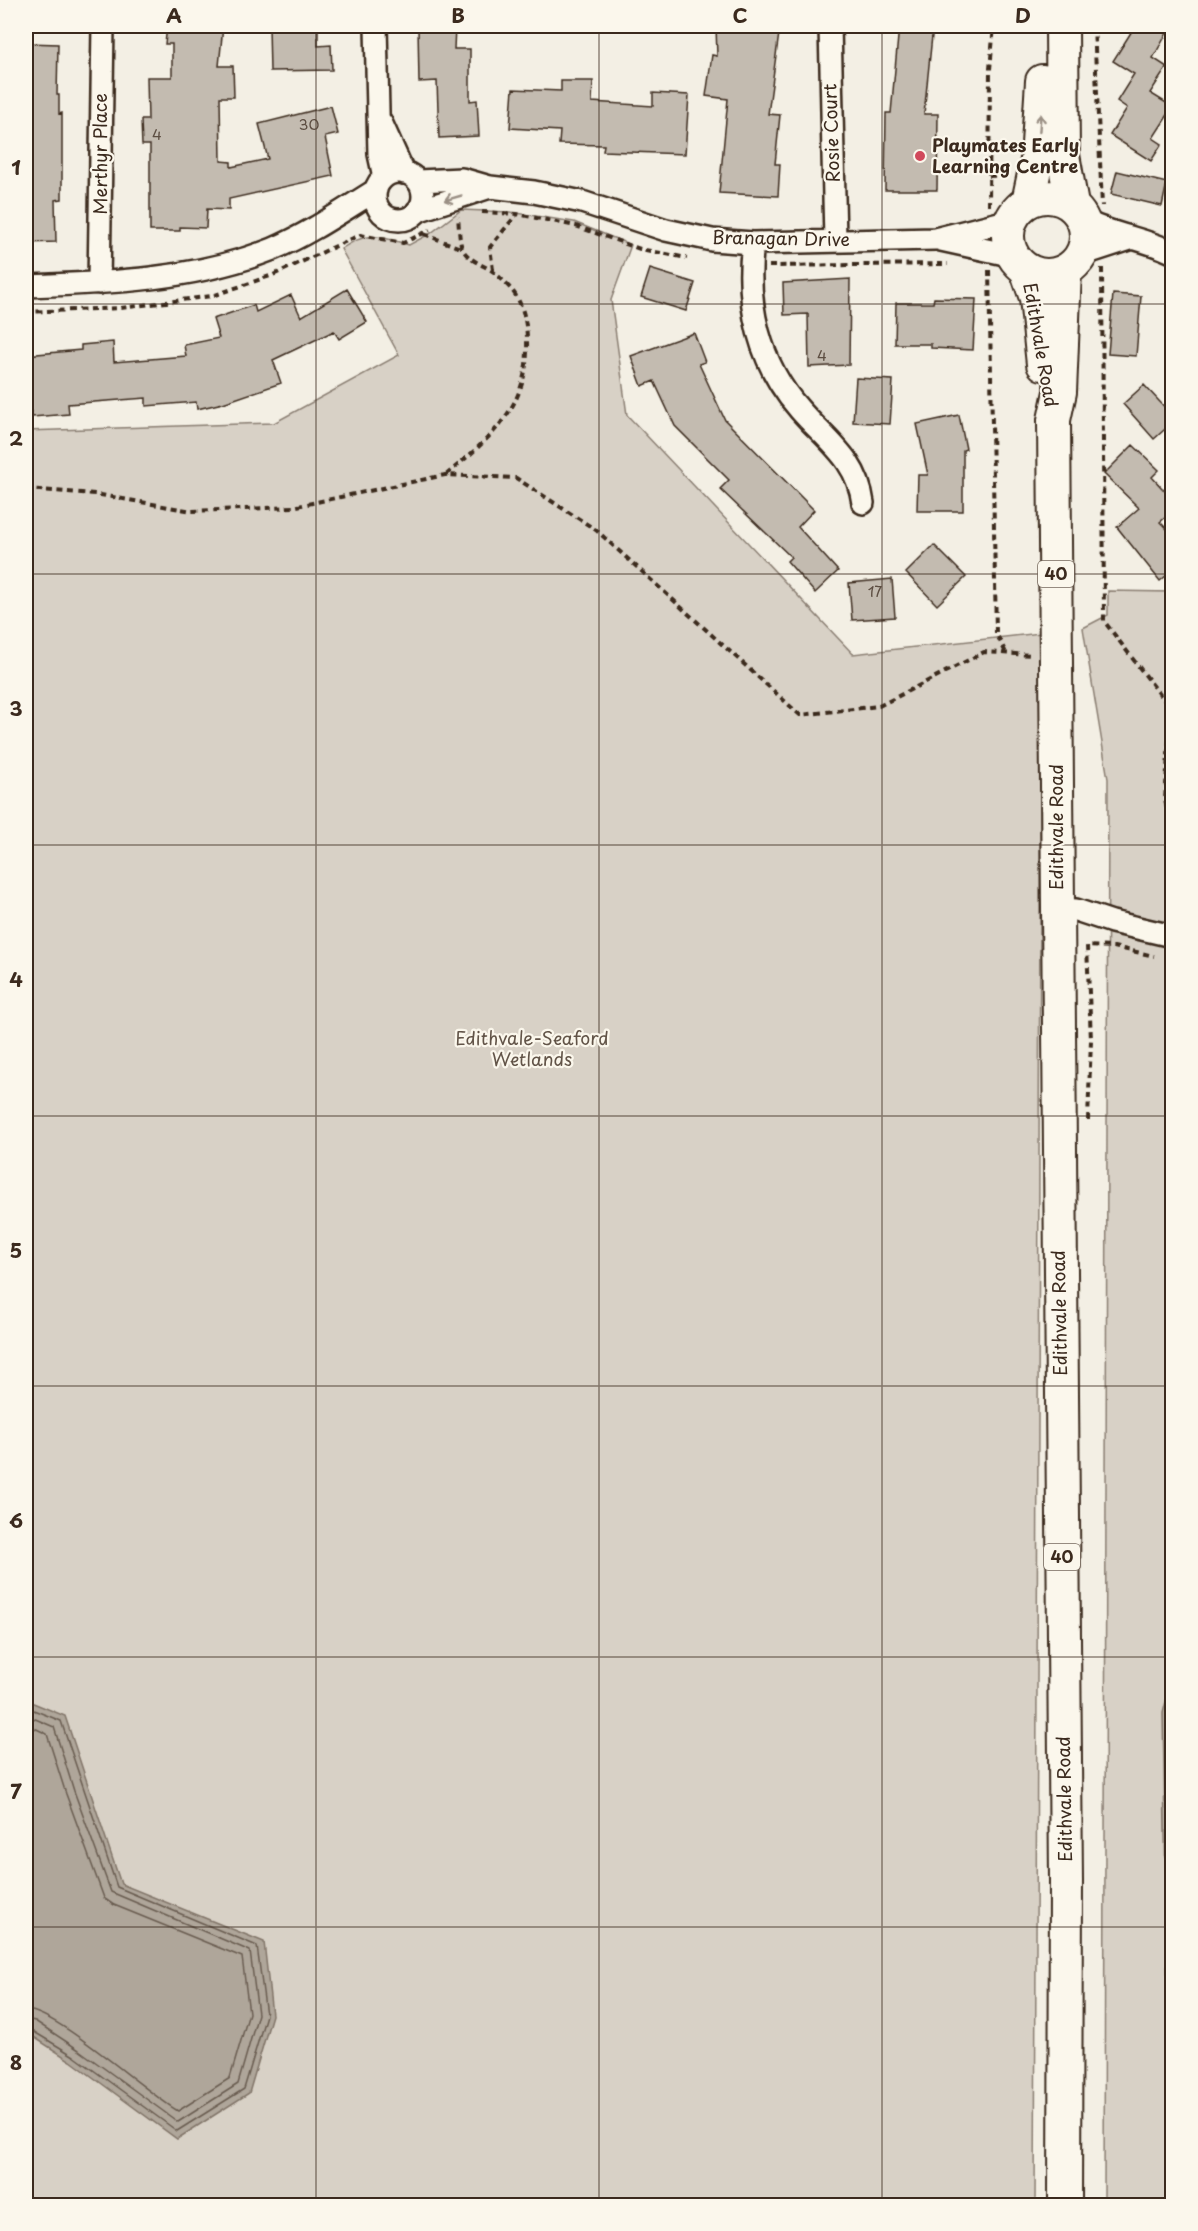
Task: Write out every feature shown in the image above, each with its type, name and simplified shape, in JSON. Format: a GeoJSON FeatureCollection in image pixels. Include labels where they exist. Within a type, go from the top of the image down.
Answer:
{"type":"FeatureCollection","features":[{"type":"Feature","properties":{"kind":"highway","name":"40"},"geometry":{"type":"LineString","coordinates":[[1010,259],[1008,232],[1010,216],[1037,160],[1042,100],[1041,26]]}},
{"type":"Feature","properties":{"kind":"highway","name":"Edithvale Road"},"geometry":{"type":"LineString","coordinates":[[1062,26],[1063,155],[1084,238],[1054,420],[1066,1881],[1065,2205]]}},
{"type":"Feature","properties":{"kind":"highway"},"geometry":{"type":"LineString","coordinates":[[1010,216],[1051,197],[1084,238],[1045,275],[1010,259]]}},
{"type":"Feature","properties":{"kind":"highway","name":"Edithvale Road"},"geometry":{"type":"LineString","coordinates":[[1010,259],[1036,298],[1045,389],[1054,420]]}},
{"type":"Feature","properties":{"kind":"street","name":"Merthyr Place"},"geometry":{"type":"LineString","coordinates":[[99,283],[103,26]]}},
{"type":"Feature","properties":{"kind":"street"},"geometry":{"type":"LineString","coordinates":[[376,26],[379,154],[392,186],[383,214],[397,220],[414,214],[423,196],[392,186]]}},
{"type":"Feature","properties":{"kind":"street","name":"Rosie Court"},"geometry":{"type":"LineString","coordinates":[[830,26],[835,240]]}},
{"type":"Feature","properties":{"kind":"street","name":"Branagan Drive"},"geometry":{"type":"LineString","coordinates":[[26,286],[156,279],[224,265],[273,249],[392,186],[462,179],[490,187],[582,202],[623,218],[712,240],[753,243],[935,239],[1010,259]]}},
{"type":"Feature","properties":{"kind":"street","name":"Branagan Drive"},"geometry":{"type":"LineString","coordinates":[[414,214],[490,187]]}},
{"type":"Feature","properties":{"kind":"street","name":"Branagan Drive"},"geometry":{"type":"LineString","coordinates":[[935,239],[1010,216]]}},
{"type":"Feature","properties":{"kind":"street"},"geometry":{"type":"LineString","coordinates":[[1084,238],[1148,241],[1173,252]]}},
{"type":"Feature","properties":{"kind":"street"},"geometry":{"type":"LineString","coordinates":[[753,243],[751,295],[761,343],[770,364],[799,409],[849,461],[861,486],[863,503]]}},
{"type":"Feature","properties":{"kind":"street"},"geometry":{"type":"LineString","coordinates":[[1057,909],[1076,910],[1112,922],[1173,936]]}},
{"type":"Feature","properties":{"kind":"path"},"geometry":{"type":"LineString","coordinates":[[994,26],[989,91],[1010,216]]}},
{"type":"Feature","properties":{"kind":"path"},"geometry":{"type":"LineString","coordinates":[[1094,26],[1084,238],[1104,621],[1171,709],[1165,800],[1173,831]]}},
{"type":"Feature","properties":{"kind":"path"},"geometry":{"type":"LineString","coordinates":[[457,211],[463,249]]}},
{"type":"Feature","properties":{"kind":"path"},"geometry":{"type":"LineString","coordinates":[[414,214],[418,232],[463,249],[478,264],[493,271],[519,301],[527,329],[528,356],[522,388],[513,409],[490,437],[446,476]]}},
{"type":"Feature","properties":{"kind":"path"},"geometry":{"type":"LineString","coordinates":[[493,271],[490,248],[517,214],[576,226],[640,249],[698,260]]}},
{"type":"Feature","properties":{"kind":"path"},"geometry":{"type":"LineString","coordinates":[[26,489],[95,494],[192,511],[293,507],[446,476],[516,477],[596,530],[800,715],[879,706],[984,652],[1007,654],[996,633],[1010,259]]}},
{"type":"Feature","properties":{"kind":"path"},"geometry":{"type":"LineString","coordinates":[[763,266],[955,264]]}},
{"type":"Feature","properties":{"kind":"path"},"geometry":{"type":"LineString","coordinates":[[1088,1132],[1091,1040],[1087,946],[1114,947],[1160,957]]}},
{"type":"Feature","properties":{"kind":"green space","name":"Edithvale-Seaford Wetlands"},"geometry":{"type":"Polygon","coordinates":[[[461,210],[510,212],[574,222],[631,245],[611,300],[627,415],[853,654],[1041,633],[1035,2205],[26,2205],[26,431],[274,423],[399,355],[341,249],[359,239],[374,236],[409,245],[431,233],[461,210]]]}},
{"type":"Feature","properties":{"kind":"green space"},"geometry":{"type":"Polygon","coordinates":[[[1108,591],[1172,592],[1172,2205],[1104,2205],[1108,779],[1083,628],[1108,615],[1108,591]]]}},
{"type":"Feature","properties":{"kind":"water"},"geometry":{"type":"Polygon","coordinates":[[[1172,1678],[1172,2118],[1170,2124],[1163,1713],[1172,1678]]]}},
{"type":"Feature","properties":{"kind":"water"},"geometry":{"type":"Polygon","coordinates":[[[26,1700],[65,1716],[121,1884],[264,1942],[272,2015],[249,2093],[177,2139],[71,2061],[26,2032],[26,1700]]]}},
{"type":"Feature","properties":{"kind":"building"},"geometry":{"type":"Polygon","coordinates":[[[167,26],[223,26],[219,66],[233,66],[234,97],[220,97],[221,161],[231,162],[231,167],[268,159],[259,124],[331,106],[338,134],[325,137],[333,176],[229,199],[229,210],[207,209],[206,228],[180,227],[180,231],[150,231],[150,145],[142,145],[141,120],[148,120],[147,77],[172,77],[172,44],[165,44],[167,26]]]}},
{"type":"Feature","properties":{"kind":"building"},"geometry":{"type":"Polygon","coordinates":[[[269,26],[318,26],[318,46],[331,45],[332,70],[270,71],[269,26]]]}},
{"type":"Feature","properties":{"kind":"building"},"geometry":{"type":"Polygon","coordinates":[[[418,26],[455,26],[454,49],[470,49],[470,101],[477,100],[479,136],[439,138],[437,81],[419,82],[418,26]]]}},
{"type":"Feature","properties":{"kind":"building"},"geometry":{"type":"Polygon","coordinates":[[[716,26],[780,26],[768,114],[780,115],[775,164],[780,164],[778,196],[719,193],[728,99],[706,96],[712,55],[717,56],[716,26]]]}},
{"type":"Feature","properties":{"kind":"building"},"geometry":{"type":"Polygon","coordinates":[[[899,26],[933,26],[924,114],[938,114],[937,190],[885,190],[886,113],[891,113],[899,26]]]}},
{"type":"Feature","properties":{"kind":"building"},"geometry":{"type":"Polygon","coordinates":[[[1135,26],[1171,26],[1153,58],[1167,67],[1150,93],[1173,107],[1153,138],[1162,144],[1151,161],[1110,135],[1127,108],[1117,101],[1134,74],[1113,61],[1135,26]]]}},
{"type":"Feature","properties":{"kind":"building"},"geometry":{"type":"Polygon","coordinates":[[[26,43],[58,44],[57,95],[59,95],[59,114],[62,113],[62,199],[55,200],[56,242],[26,243],[26,43]]]}},
{"type":"Feature","properties":{"kind":"building"},"geometry":{"type":"Polygon","coordinates":[[[561,81],[593,81],[592,102],[653,106],[653,93],[689,95],[685,154],[603,151],[604,145],[559,144],[560,131],[510,128],[513,89],[561,91],[561,81]]]}},
{"type":"Feature","properties":{"kind":"building"},"geometry":{"type":"Polygon","coordinates":[[[1117,171],[1167,183],[1162,206],[1111,194],[1117,171]]]}},
{"type":"Feature","properties":{"kind":"building"},"geometry":{"type":"Polygon","coordinates":[[[650,269],[695,283],[686,311],[641,297],[650,269]]]}},
{"type":"Feature","properties":{"kind":"building"},"geometry":{"type":"Polygon","coordinates":[[[850,279],[849,365],[809,367],[808,314],[784,315],[783,283],[850,279]]]}},
{"type":"Feature","properties":{"kind":"building"},"geometry":{"type":"Polygon","coordinates":[[[347,289],[367,322],[339,339],[334,331],[273,360],[281,383],[223,403],[197,409],[196,402],[146,406],[146,398],[68,404],[69,414],[32,417],[26,355],[81,350],[81,345],[113,342],[114,362],[186,356],[184,345],[219,338],[213,319],[254,305],[256,312],[291,295],[301,317],[347,289]]]}},
{"type":"Feature","properties":{"kind":"building"},"geometry":{"type":"Polygon","coordinates":[[[1113,294],[1141,296],[1136,356],[1108,354],[1113,294]]]}},
{"type":"Feature","properties":{"kind":"building"},"geometry":{"type":"Polygon","coordinates":[[[934,298],[976,299],[973,350],[931,348],[931,344],[895,344],[896,303],[933,303],[934,298]]]}},
{"type":"Feature","properties":{"kind":"building"},"geometry":{"type":"Polygon","coordinates":[[[694,333],[705,362],[699,364],[725,420],[814,510],[798,527],[838,571],[815,593],[787,561],[791,557],[720,489],[729,480],[675,426],[654,381],[642,386],[631,356],[694,333]]]}},
{"type":"Feature","properties":{"kind":"building"},"geometry":{"type":"Polygon","coordinates":[[[856,378],[893,380],[890,424],[853,422],[856,378]]]}},
{"type":"Feature","properties":{"kind":"building"},"geometry":{"type":"Polygon","coordinates":[[[1144,385],[1173,416],[1173,422],[1154,439],[1123,404],[1144,385]]]}},
{"type":"Feature","properties":{"kind":"building"},"geometry":{"type":"Polygon","coordinates":[[[959,415],[966,449],[963,450],[963,511],[917,511],[918,475],[928,475],[917,424],[959,415]]]}},
{"type":"Feature","properties":{"kind":"building"},"geometry":{"type":"Polygon","coordinates":[[[1133,445],[1159,470],[1152,477],[1173,500],[1173,511],[1160,522],[1173,535],[1173,570],[1160,581],[1117,527],[1139,508],[1104,474],[1133,445]]]}},
{"type":"Feature","properties":{"kind":"building"},"geometry":{"type":"Polygon","coordinates":[[[934,545],[966,577],[937,605],[906,573],[934,545]]]}},
{"type":"Feature","properties":{"kind":"building"},"geometry":{"type":"Polygon","coordinates":[[[892,579],[895,617],[852,620],[849,583],[892,579]]]}},
{"type":"Feature","properties":{"kind":"place","name":"Playmates Early Learning Centre"},"geometry":{"type":"Point","coordinates":[920,156]}}]}
